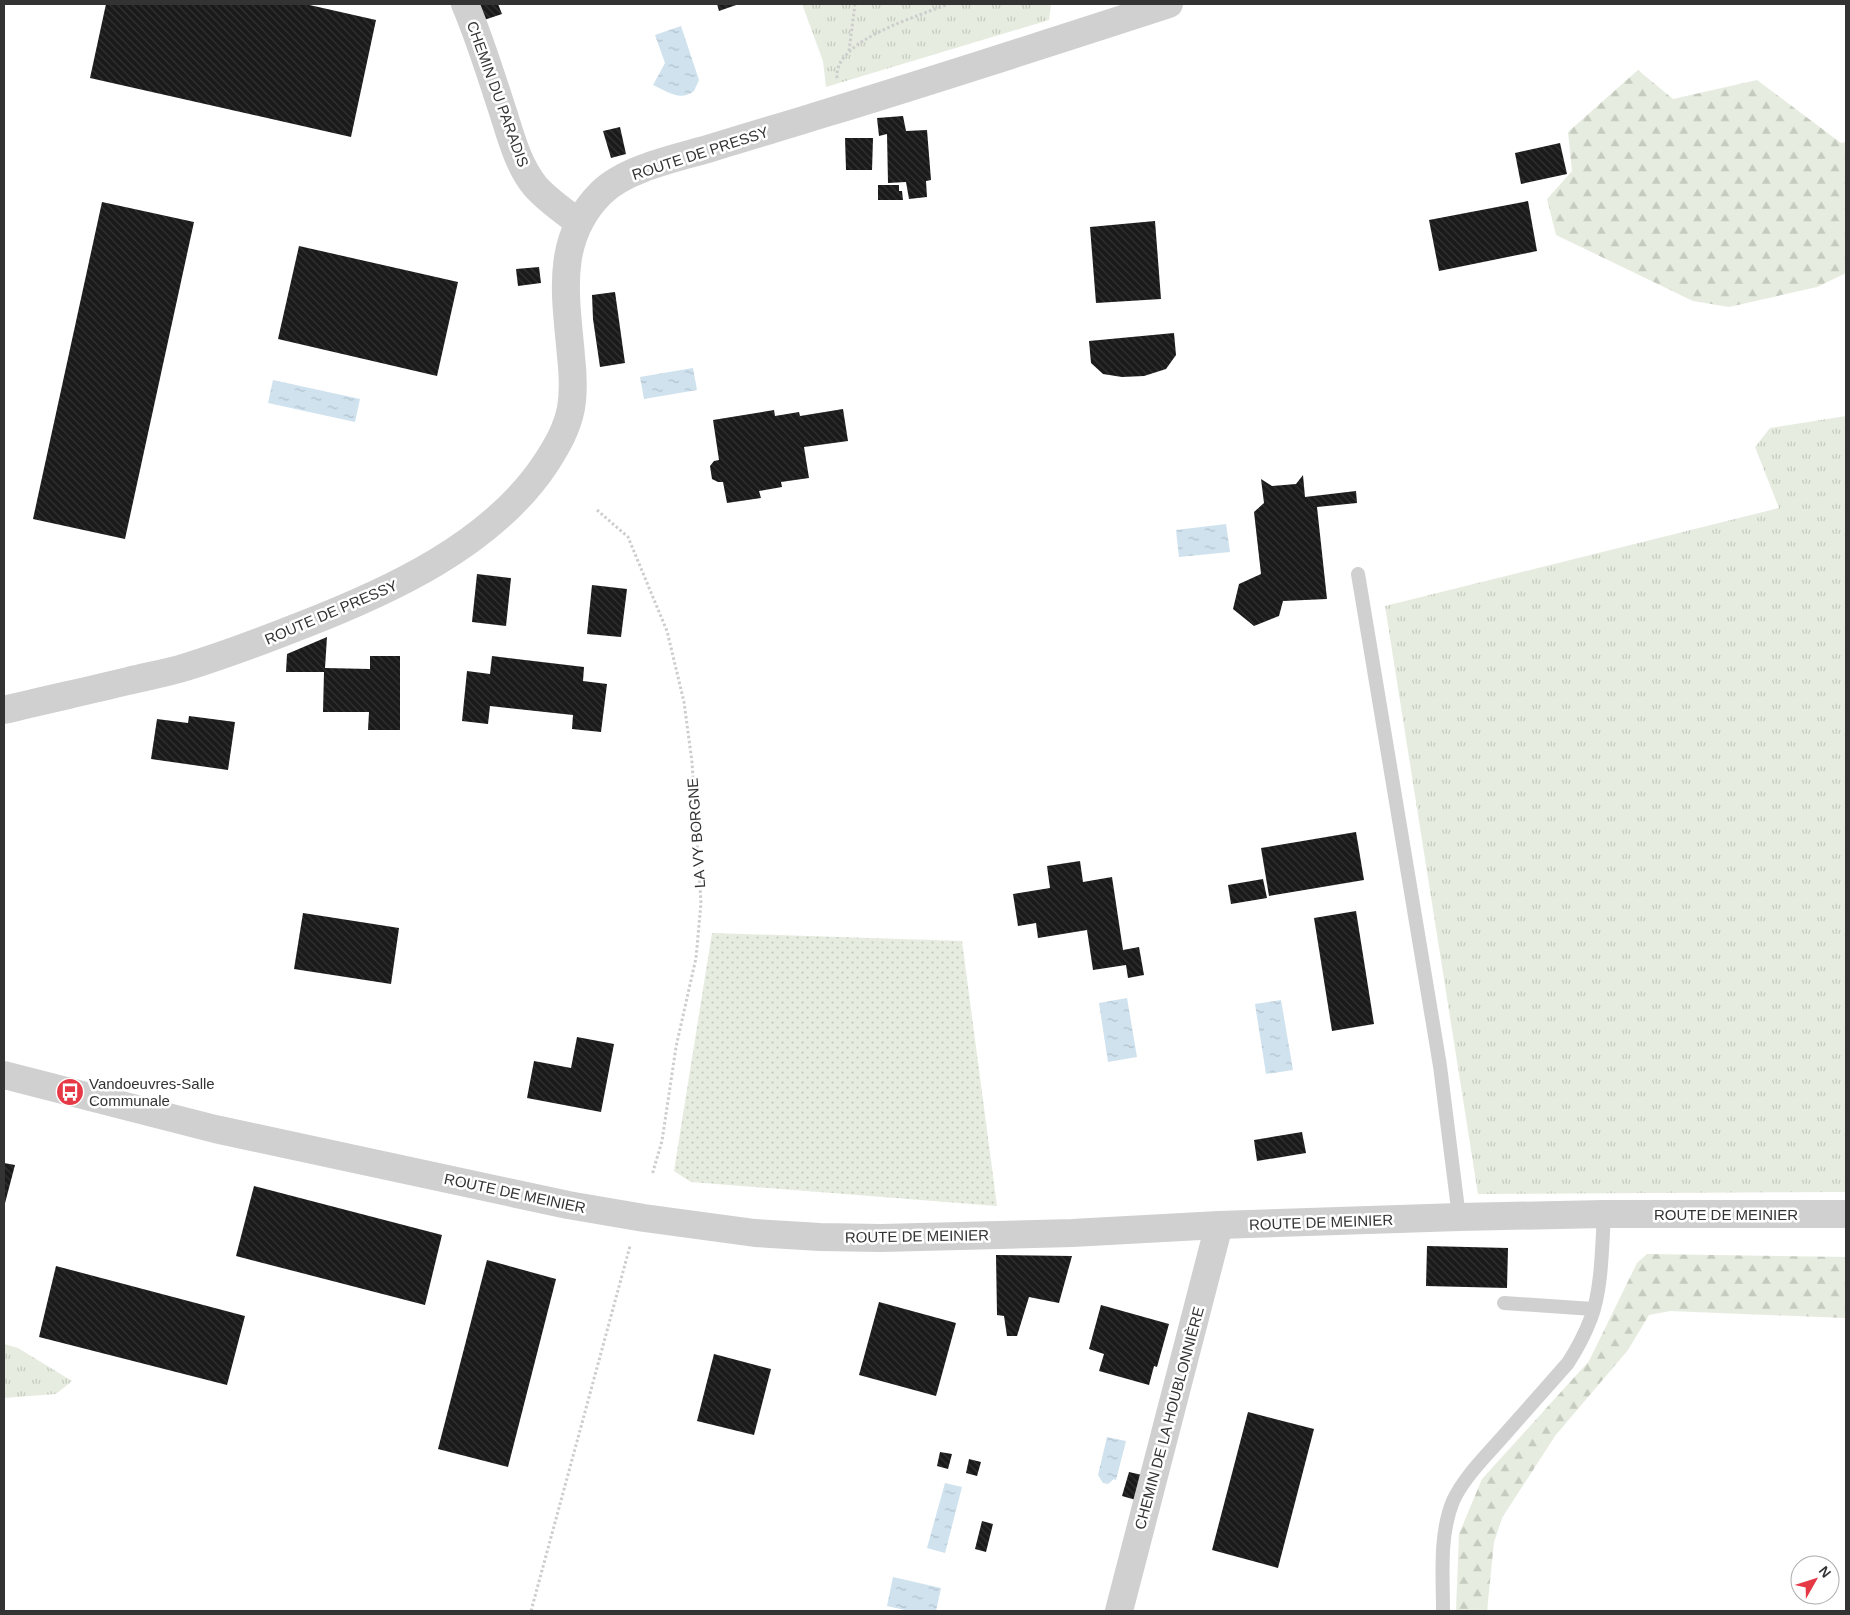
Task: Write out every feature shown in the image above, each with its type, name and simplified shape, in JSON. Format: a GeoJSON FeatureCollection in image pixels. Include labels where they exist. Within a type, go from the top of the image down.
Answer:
{"type":"FeatureCollection","features":[{"type":"Feature","properties":{"kind":"street","name":"CHEMIN DU PARADIS"},"geometry":{"type":"LineString","coordinates":[[465,4],[474,25],[514,146],[524,168],[535,185],[551,201],[579,223]]}},
{"type":"Feature","properties":{"kind":"street","name":"ROUTE DE PRESSY"},"geometry":{"type":"LineString","coordinates":[[4,710],[183,668],[250,646],[324,617],[382,592],[427,567],[462,545],[504,512],[540,472],[559,443],[567,423],[571,406],[573,379],[564,284],[570,243],[579,223],[599,195],[610,185],[631,174],[664,162],[842,108],[1170,4]]}},
{"type":"Feature","properties":{"kind":"street","name":"ROUTE DE MEINIER"},"geometry":{"type":"LineString","coordinates":[[4,1075],[214,1129],[568,1205],[644,1218],[755,1233],[881,1238],[1062,1233],[1219,1225],[1459,1217],[1604,1214],[1846,1214]]}},
{"type":"Feature","properties":{"kind":"street","name":"CHEMIN DE LA HOUBLONNIÈRE"},"geometry":{"type":"LineString","coordinates":[[1119,1611],[1219,1225]]}},
{"type":"Feature","properties":{"kind":"lane"},"geometry":{"type":"LineString","coordinates":[[1358,574],[1440,1066],[1459,1217]]}},
{"type":"Feature","properties":{"kind":"lane"},"geometry":{"type":"LineString","coordinates":[[1443,1611],[1443,1556],[1447,1524],[1453,1501],[1463,1484],[1482,1460],[1568,1363],[1578,1347],[1592,1317],[1600,1275],[1604,1214]]}},
{"type":"Feature","properties":{"kind":"lane"},"geometry":{"type":"LineString","coordinates":[[1504,1302],[1593,1309]]}},
{"type":"Feature","properties":{"kind":"path"},"geometry":{"type":"LineString","coordinates":[[849,52],[855,4]]}},
{"type":"Feature","properties":{"kind":"path"},"geometry":{"type":"LineString","coordinates":[[842,108],[837,82],[837,67],[849,52],[867,38],[948,4]]}},
{"type":"Feature","properties":{"kind":"path","name":"LA VY BORGNE"},"geometry":{"type":"LineString","coordinates":[[598,510],[628,537],[666,631],[684,702],[692,762],[701,903],[696,958],[676,1047],[662,1141],[652,1175]]}},
{"type":"Feature","properties":{"kind":"path"},"geometry":{"type":"LineString","coordinates":[[531,1611],[630,1245],[644,1218]]}},
{"type":"Feature","properties":{"kind":"green space"},"geometry":{"type":"Polygon","coordinates":[[[802,4],[1051,4],[1049,20],[826,87],[823,61],[802,4]]]}},
{"type":"Feature","properties":{"kind":"green space"},"geometry":{"type":"Polygon","coordinates":[[[1638,70],[1673,99],[1757,80],[1841,143],[1846,142],[1846,273],[1817,287],[1729,307],[1693,301],[1556,235],[1547,199],[1572,171],[1568,132],[1638,70]]]}},
{"type":"Feature","properties":{"kind":"green space"},"geometry":{"type":"Polygon","coordinates":[[[1846,416],[1846,1192],[1478,1194],[1385,606],[1779,508],[1755,447],[1770,428],[1846,416]]]}},
{"type":"Feature","properties":{"kind":"green space"},"geometry":{"type":"Polygon","coordinates":[[[712,933],[962,941],[997,1206],[691,1182],[674,1171],[712,933]]]}},
{"type":"Feature","properties":{"kind":"green space"},"geometry":{"type":"Polygon","coordinates":[[[1647,1254],[1846,1257],[1846,1318],[1670,1311],[1649,1315],[1628,1350],[1555,1436],[1502,1518],[1494,1542],[1487,1611],[1456,1611],[1459,1534],[1482,1479],[1589,1361],[1637,1263],[1647,1254]]]}},
{"type":"Feature","properties":{"kind":"green space"},"geometry":{"type":"Polygon","coordinates":[[[4,1344],[18,1348],[72,1381],[56,1394],[4,1398],[4,1344]]]}},
{"type":"Feature","properties":{"kind":"water"},"geometry":{"type":"Polygon","coordinates":[[[681,26],[699,80],[694,91],[684,96],[679,96],[653,85],[665,63],[655,35],[681,26]]]}},
{"type":"Feature","properties":{"kind":"water"},"geometry":{"type":"Polygon","coordinates":[[[693,368],[697,390],[644,399],[640,377],[693,368]]]}},
{"type":"Feature","properties":{"kind":"water"},"geometry":{"type":"Polygon","coordinates":[[[273,380],[360,399],[355,422],[268,403],[273,380]]]}},
{"type":"Feature","properties":{"kind":"water"},"geometry":{"type":"Polygon","coordinates":[[[1226,524],[1230,552],[1179,557],[1176,530],[1226,524]]]}},
{"type":"Feature","properties":{"kind":"water"},"geometry":{"type":"Polygon","coordinates":[[[1127,998],[1137,1057],[1108,1062],[1099,1003],[1127,998]]]}},
{"type":"Feature","properties":{"kind":"water"},"geometry":{"type":"Polygon","coordinates":[[[1281,1000],[1293,1070],[1266,1074],[1255,1004],[1281,1000]]]}},
{"type":"Feature","properties":{"kind":"water"},"geometry":{"type":"Polygon","coordinates":[[[1107,1437],[1126,1441],[1116,1480],[1114,1479],[1108,1484],[1103,1483],[1098,1475],[1107,1437]]]}},
{"type":"Feature","properties":{"kind":"water"},"geometry":{"type":"Polygon","coordinates":[[[945,1483],[962,1487],[945,1553],[927,1548],[945,1483]]]}},
{"type":"Feature","properties":{"kind":"water"},"geometry":{"type":"Polygon","coordinates":[[[893,1577],[941,1588],[936,1611],[909,1611],[887,1606],[893,1577]]]}},
{"type":"Feature","properties":{"kind":"building"},"geometry":{"type":"Polygon","coordinates":[[[106,4],[305,4],[376,20],[351,137],[90,78],[106,4]]]}},
{"type":"Feature","properties":{"kind":"building"},"geometry":{"type":"Polygon","coordinates":[[[478,4],[498,4],[502,14],[484,20],[478,4]]]}},
{"type":"Feature","properties":{"kind":"building"},"geometry":{"type":"Polygon","coordinates":[[[717,4],[739,4],[719,11],[717,4]]]}},
{"type":"Feature","properties":{"kind":"building"},"geometry":{"type":"Polygon","coordinates":[[[903,116],[906,131],[927,130],[931,180],[926,181],[927,197],[909,199],[906,182],[888,183],[887,134],[879,136],[877,118],[903,116]]]}},
{"type":"Feature","properties":{"kind":"building"},"geometry":{"type":"Polygon","coordinates":[[[620,127],[626,154],[611,158],[603,131],[620,127]]]}},
{"type":"Feature","properties":{"kind":"building"},"geometry":{"type":"Polygon","coordinates":[[[845,138],[873,138],[872,170],[846,170],[845,138]]]}},
{"type":"Feature","properties":{"kind":"building"},"geometry":{"type":"Polygon","coordinates":[[[1560,143],[1567,174],[1521,184],[1515,153],[1560,143]]]}},
{"type":"Feature","properties":{"kind":"building"},"geometry":{"type":"Polygon","coordinates":[[[878,185],[899,185],[899,191],[902,191],[903,200],[878,200],[878,185]]]}},
{"type":"Feature","properties":{"kind":"building"},"geometry":{"type":"Polygon","coordinates":[[[1528,201],[1537,251],[1439,271],[1429,220],[1528,201]]]}},
{"type":"Feature","properties":{"kind":"building"},"geometry":{"type":"Polygon","coordinates":[[[102,202],[194,222],[125,539],[33,519],[102,202]]]}},
{"type":"Feature","properties":{"kind":"building"},"geometry":{"type":"Polygon","coordinates":[[[1155,221],[1161,299],[1096,303],[1090,227],[1155,221]]]}},
{"type":"Feature","properties":{"kind":"building"},"geometry":{"type":"Polygon","coordinates":[[[299,246],[458,282],[437,376],[278,339],[299,246]]]}},
{"type":"Feature","properties":{"kind":"building"},"geometry":{"type":"Polygon","coordinates":[[[539,267],[541,283],[518,286],[516,269],[539,267]]]}},
{"type":"Feature","properties":{"kind":"building"},"geometry":{"type":"Polygon","coordinates":[[[615,292],[625,363],[600,367],[593,319],[592,295],[615,292]]]}},
{"type":"Feature","properties":{"kind":"building"},"geometry":{"type":"Polygon","coordinates":[[[1174,333],[1176,355],[1166,369],[1144,376],[1122,377],[1103,374],[1091,363],[1089,341],[1174,333]]]}},
{"type":"Feature","properties":{"kind":"building"},"geometry":{"type":"Polygon","coordinates":[[[843,409],[848,441],[804,447],[809,478],[781,482],[782,487],[759,491],[761,498],[727,503],[723,482],[712,479],[710,466],[714,461],[719,460],[713,420],[774,410],[775,416],[799,412],[800,416],[843,409]]]}},
{"type":"Feature","properties":{"kind":"building"},"geometry":{"type":"Polygon","coordinates":[[[1303,475],[1305,497],[1356,491],[1357,503],[1317,507],[1327,599],[1283,601],[1279,616],[1254,626],[1233,609],[1239,584],[1261,574],[1254,512],[1264,503],[1261,479],[1272,486],[1296,484],[1303,475]]]}},
{"type":"Feature","properties":{"kind":"building"},"geometry":{"type":"Polygon","coordinates":[[[477,574],[511,578],[506,626],[472,622],[477,574]]]}},
{"type":"Feature","properties":{"kind":"building"},"geometry":{"type":"Polygon","coordinates":[[[592,585],[627,589],[621,637],[587,634],[592,585]]]}},
{"type":"Feature","properties":{"kind":"building"},"geometry":{"type":"Polygon","coordinates":[[[327,637],[325,668],[370,669],[370,656],[400,656],[400,730],[368,730],[369,712],[323,712],[324,672],[286,672],[287,654],[327,637]]]}},
{"type":"Feature","properties":{"kind":"building"},"geometry":{"type":"Polygon","coordinates":[[[492,656],[584,667],[583,681],[607,684],[601,732],[572,729],[573,715],[490,706],[488,724],[462,721],[467,671],[490,674],[492,656]]]}},
{"type":"Feature","properties":{"kind":"building"},"geometry":{"type":"Polygon","coordinates":[[[189,716],[235,722],[228,770],[151,759],[157,719],[188,723],[189,716]]]}},
{"type":"Feature","properties":{"kind":"building"},"geometry":{"type":"Polygon","coordinates":[[[1356,832],[1364,880],[1269,896],[1261,848],[1356,832]]]}},
{"type":"Feature","properties":{"kind":"building"},"geometry":{"type":"Polygon","coordinates":[[[1080,861],[1083,882],[1112,877],[1123,950],[1139,947],[1144,975],[1128,978],[1126,965],[1093,970],[1087,930],[1038,938],[1036,923],[1018,926],[1013,894],[1050,888],[1047,866],[1080,861]]]}},
{"type":"Feature","properties":{"kind":"building"},"geometry":{"type":"Polygon","coordinates":[[[1263,879],[1267,898],[1231,904],[1228,885],[1263,879]]]}},
{"type":"Feature","properties":{"kind":"building"},"geometry":{"type":"Polygon","coordinates":[[[1356,911],[1374,1024],[1332,1031],[1314,918],[1356,911]]]}},
{"type":"Feature","properties":{"kind":"building"},"geometry":{"type":"Polygon","coordinates":[[[303,913],[399,928],[391,984],[294,969],[303,913]]]}},
{"type":"Feature","properties":{"kind":"building"},"geometry":{"type":"Polygon","coordinates":[[[577,1037],[614,1044],[601,1112],[527,1098],[534,1061],[571,1068],[577,1037]]]}},
{"type":"Feature","properties":{"kind":"building"},"geometry":{"type":"Polygon","coordinates":[[[1302,1132],[1306,1153],[1257,1161],[1254,1140],[1302,1132]]]}},
{"type":"Feature","properties":{"kind":"building"},"geometry":{"type":"Polygon","coordinates":[[[4,1163],[15,1165],[4,1207],[4,1163]]]}},
{"type":"Feature","properties":{"kind":"building"},"geometry":{"type":"Polygon","coordinates":[[[254,1186],[442,1235],[425,1305],[236,1256],[254,1186]]]}},
{"type":"Feature","properties":{"kind":"building"},"geometry":{"type":"Polygon","coordinates":[[[1427,1246],[1508,1248],[1507,1288],[1426,1286],[1427,1246]]]}},
{"type":"Feature","properties":{"kind":"building"},"geometry":{"type":"Polygon","coordinates":[[[996,1255],[1072,1256],[1059,1303],[1029,1297],[1017,1336],[1007,1336],[1004,1316],[997,1315],[996,1255]]]}},
{"type":"Feature","properties":{"kind":"building"},"geometry":{"type":"Polygon","coordinates":[[[487,1260],[556,1279],[508,1467],[438,1449],[487,1260]]]}},
{"type":"Feature","properties":{"kind":"building"},"geometry":{"type":"Polygon","coordinates":[[[56,1266],[245,1316],[227,1385],[39,1337],[56,1266]]]}},
{"type":"Feature","properties":{"kind":"building"},"geometry":{"type":"Polygon","coordinates":[[[879,1302],[956,1323],[936,1396],[859,1375],[879,1302]]]}},
{"type":"Feature","properties":{"kind":"building"},"geometry":{"type":"Polygon","coordinates":[[[1101,1305],[1169,1324],[1157,1367],[1154,1366],[1149,1385],[1099,1371],[1104,1354],[1089,1349],[1101,1305]]]}},
{"type":"Feature","properties":{"kind":"building"},"geometry":{"type":"Polygon","coordinates":[[[714,1354],[771,1369],[754,1435],[697,1421],[714,1354]]]}},
{"type":"Feature","properties":{"kind":"building"},"geometry":{"type":"Polygon","coordinates":[[[1248,1412],[1314,1429],[1278,1568],[1212,1550],[1248,1412]]]}},
{"type":"Feature","properties":{"kind":"building"},"geometry":{"type":"Polygon","coordinates":[[[940,1452],[952,1454],[948,1469],[937,1466],[940,1452]]]}},
{"type":"Feature","properties":{"kind":"building"},"geometry":{"type":"Polygon","coordinates":[[[969,1459],[981,1462],[977,1476],[966,1473],[969,1459]]]}},
{"type":"Feature","properties":{"kind":"building"},"geometry":{"type":"Polygon","coordinates":[[[1129,1472],[1142,1475],[1136,1500],[1122,1496],[1129,1472]]]}},
{"type":"Feature","properties":{"kind":"building"},"geometry":{"type":"Polygon","coordinates":[[[982,1521],[993,1524],[986,1552],[975,1549],[982,1521]]]}},
{"type":"Feature","properties":{"kind":"place","name":"Vandoeuvres-Salle Communale"},"geometry":{"type":"Point","coordinates":[70,1092]}}]}
